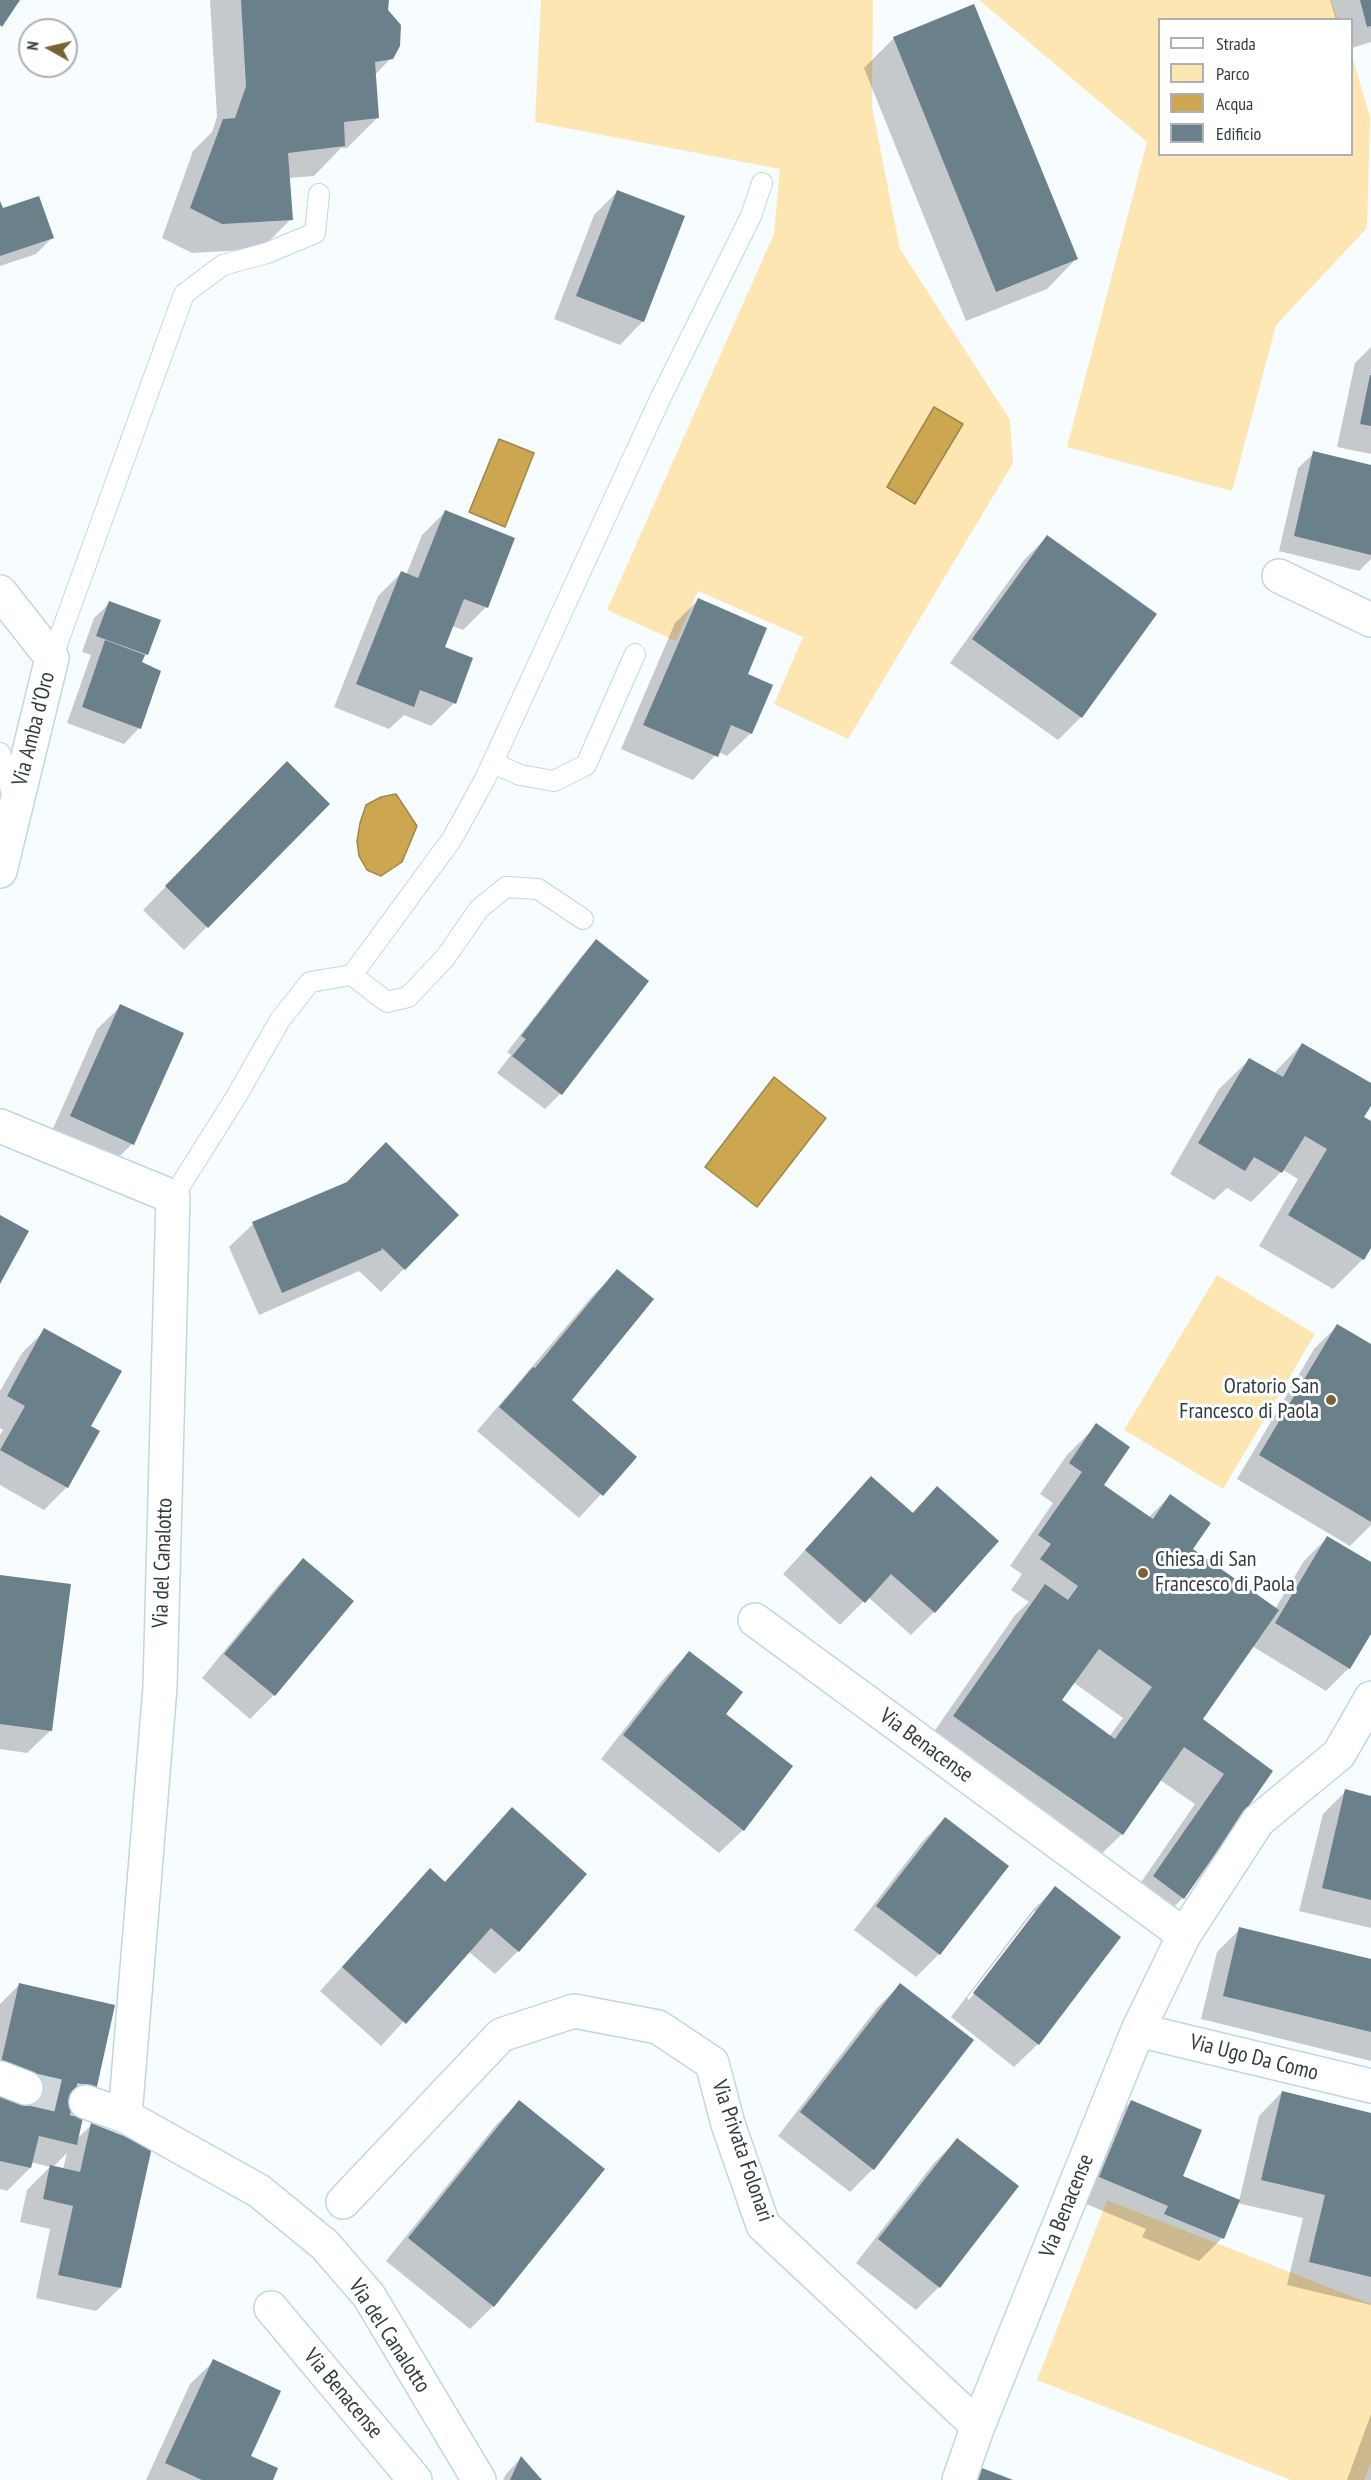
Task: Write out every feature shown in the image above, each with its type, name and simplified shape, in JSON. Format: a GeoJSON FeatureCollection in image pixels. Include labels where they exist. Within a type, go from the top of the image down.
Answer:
{"type":"FeatureCollection","features":[{"type":"Feature","properties":{"kind":"street"},"geometry":{"type":"LineString","coordinates":[[1279,576],[1371,620]]}},
{"type":"Feature","properties":{"kind":"street"},"geometry":{"type":"LineString","coordinates":[[0,592],[52,658]]}},
{"type":"Feature","properties":{"kind":"street","name":"Via Amba d'Oro"},"geometry":{"type":"LineString","coordinates":[[0,871],[52,658]]}},
{"type":"Feature","properties":{"kind":"street"},"geometry":{"type":"LineString","coordinates":[[0,1126],[174,1197]]}},
{"type":"Feature","properties":{"kind":"street","name":"Via del Canalotto"},"geometry":{"type":"LineString","coordinates":[[125,2116],[160,1687],[174,1197]]}},
{"type":"Feature","properties":{"kind":"street","name":"Via Benacense"},"geometry":{"type":"LineString","coordinates":[[755,1620],[1184,1935]]}},
{"type":"Feature","properties":{"kind":"street","name":"Via Benacense"},"geometry":{"type":"LineString","coordinates":[[959,2480],[978,2426],[1138,2030],[1184,1935],[1258,1821],[1339,1754],[1371,1698]]}},
{"type":"Feature","properties":{"kind":"street","name":"Via Privata Folonari"},"geometry":{"type":"LineString","coordinates":[[343,2202],[501,2034],[574,2011],[658,2027],[712,2063],[728,2124],[763,2225],[978,2426]]}},
{"type":"Feature","properties":{"kind":"street","name":"Via Ugo Da Como"},"geometry":{"type":"LineString","coordinates":[[1138,2030],[1371,2086]]}},
{"type":"Feature","properties":{"kind":"street","name":"Via del Canalotto"},"geometry":{"type":"LineString","coordinates":[[87,2102],[125,2116],[259,2191],[324,2245],[369,2296],[479,2480]]}},
{"type":"Feature","properties":{"kind":"street","name":"Via Benacense"},"geometry":{"type":"LineString","coordinates":[[270,2308],[415,2480]]}},
{"type":"Feature","properties":{"kind":"lane"},"geometry":{"type":"LineString","coordinates":[[174,1197],[236,1097],[280,1020],[310,982],[352,975],[452,839],[493,763],[660,399],[751,216],[762,183]]}},
{"type":"Feature","properties":{"kind":"lane"},"geometry":{"type":"LineString","coordinates":[[52,658],[184,294],[223,266],[267,253],[315,233],[319,194]]}},
{"type":"Feature","properties":{"kind":"lane"},"geometry":{"type":"LineString","coordinates":[[493,763],[520,774],[554,781],[586,765],[635,654]]}},
{"type":"Feature","properties":{"kind":"lane"},"geometry":{"type":"LineString","coordinates":[[0,753],[16,805]]}},
{"type":"Feature","properties":{"kind":"lane"},"geometry":{"type":"LineString","coordinates":[[352,975],[387,1002],[408,997],[445,958],[479,909],[506,887],[538,889],[583,919]]}},
{"type":"Feature","properties":{"kind":"green space"},"geometry":{"type":"Polygon","coordinates":[[[541,0],[873,0],[872,107],[900,249],[1010,420],[1013,463],[848,739],[774,704],[803,637],[698,591],[676,641],[607,610],[774,234],[780,169],[535,122],[541,0]]]}},
{"type":"Feature","properties":{"kind":"green space"},"geometry":{"type":"Polygon","coordinates":[[[979,0],[1331,0],[1338,18],[1158,18],[1158,156],[1353,156],[1353,59],[1370,117],[1367,228],[1276,325],[1232,491],[1067,447],[1147,142],[979,0]]]}},
{"type":"Feature","properties":{"kind":"green space"},"geometry":{"type":"Polygon","coordinates":[[[1217,1275],[1315,1334],[1223,1489],[1124,1430],[1217,1275]]]}},
{"type":"Feature","properties":{"kind":"green space"},"geometry":{"type":"Polygon","coordinates":[[[1107,2200],[1371,2304],[1371,2462],[1364,2480],[1291,2480],[1037,2380],[1107,2200]]]}},
{"type":"Feature","properties":{"kind":"water"},"geometry":{"type":"Polygon","coordinates":[[[934,407],[963,424],[915,504],[887,487],[934,407]]]}},
{"type":"Feature","properties":{"kind":"water"},"geometry":{"type":"Polygon","coordinates":[[[499,439],[534,453],[505,527],[469,512],[499,439]]]}},
{"type":"Feature","properties":{"kind":"water"},"geometry":{"type":"Polygon","coordinates":[[[396,794],[417,826],[402,862],[381,876],[367,870],[359,856],[357,841],[360,823],[366,805],[381,797],[396,794]]]}},
{"type":"Feature","properties":{"kind":"water"},"geometry":{"type":"Polygon","coordinates":[[[774,1077],[826,1118],[757,1207],[705,1167],[774,1077]]]}},
{"type":"Feature","properties":{"kind":"building"},"geometry":{"type":"Polygon","coordinates":[[[0,0],[20,0],[2,27],[0,25],[0,0]]]}},
{"type":"Feature","properties":{"kind":"building"},"geometry":{"type":"Polygon","coordinates":[[[241,0],[389,0],[388,10],[401,25],[400,46],[393,59],[375,62],[379,118],[344,122],[345,146],[288,153],[293,220],[222,224],[190,208],[223,119],[235,118],[246,86],[241,0]]]}},
{"type":"Feature","properties":{"kind":"building"},"geometry":{"type":"Polygon","coordinates":[[[1360,0],[1371,0],[1371,26],[1367,27],[1360,0]]]}},
{"type":"Feature","properties":{"kind":"building"},"geometry":{"type":"Polygon","coordinates":[[[974,4],[1078,259],[996,292],[893,37],[974,4]]]}},
{"type":"Feature","properties":{"kind":"building"},"geometry":{"type":"Polygon","coordinates":[[[617,190],[685,216],[644,322],[576,296],[617,190]]]}},
{"type":"Feature","properties":{"kind":"building"},"geometry":{"type":"Polygon","coordinates":[[[39,196],[54,238],[0,256],[0,201],[3,208],[39,196]]]}},
{"type":"Feature","properties":{"kind":"building"},"geometry":{"type":"Polygon","coordinates":[[[1371,375],[1371,426],[1360,424],[1371,375]]]}},
{"type":"Feature","properties":{"kind":"building"},"geometry":{"type":"Polygon","coordinates":[[[1313,451],[1371,465],[1371,555],[1294,536],[1313,451]]]}},
{"type":"Feature","properties":{"kind":"building"},"geometry":{"type":"Polygon","coordinates":[[[445,510],[515,538],[488,608],[464,599],[445,647],[473,658],[456,704],[420,690],[414,707],[356,684],[401,571],[418,578],[445,510]]]}},
{"type":"Feature","properties":{"kind":"building"},"geometry":{"type":"Polygon","coordinates":[[[1047,535],[1157,614],[1082,718],[972,639],[1047,535]]]}},
{"type":"Feature","properties":{"kind":"building"},"geometry":{"type":"Polygon","coordinates":[[[698,598],[767,628],[748,674],[773,685],[752,734],[731,725],[718,757],[643,725],[698,598]]]}},
{"type":"Feature","properties":{"kind":"building"},"geometry":{"type":"Polygon","coordinates":[[[109,601],[161,620],[148,655],[96,636],[109,601]]]}},
{"type":"Feature","properties":{"kind":"building"},"geometry":{"type":"Polygon","coordinates":[[[105,640],[145,655],[142,662],[161,671],[141,729],[82,707],[105,640]]]}},
{"type":"Feature","properties":{"kind":"building"},"geometry":{"type":"Polygon","coordinates":[[[287,761],[330,804],[208,928],[165,886],[287,761]]]}},
{"type":"Feature","properties":{"kind":"building"},"geometry":{"type":"Polygon","coordinates":[[[596,939],[649,981],[562,1095],[512,1056],[526,1039],[521,1036],[596,939]]]}},
{"type":"Feature","properties":{"kind":"building"},"geometry":{"type":"Polygon","coordinates":[[[120,1004],[184,1033],[134,1145],[70,1116],[120,1004]]]}},
{"type":"Feature","properties":{"kind":"building"},"geometry":{"type":"Polygon","coordinates":[[[1302,1043],[1371,1083],[1371,1106],[1364,1117],[1371,1121],[1371,1248],[1364,1260],[1288,1215],[1327,1149],[1305,1136],[1282,1173],[1254,1157],[1245,1171],[1198,1143],[1249,1058],[1283,1077],[1302,1043]]]}},
{"type":"Feature","properties":{"kind":"building"},"geometry":{"type":"Polygon","coordinates":[[[386,1142],[459,1215],[405,1270],[381,1247],[382,1250],[282,1293],[252,1222],[347,1182],[386,1142]]]}},
{"type":"Feature","properties":{"kind":"building"},"geometry":{"type":"Polygon","coordinates":[[[0,1215],[29,1231],[0,1284],[0,1215]]]}},
{"type":"Feature","properties":{"kind":"building"},"geometry":{"type":"Polygon","coordinates":[[[617,1269],[654,1299],[572,1400],[637,1457],[603,1496],[499,1407],[533,1367],[535,1368],[617,1269]]]}},
{"type":"Feature","properties":{"kind":"building","name":"Oratorio San Francesco di Paola"},"geometry":{"type":"Polygon","coordinates":[[[1337,1324],[1371,1344],[1371,1522],[1259,1455],[1337,1324]]]}},
{"type":"Feature","properties":{"kind":"building"},"geometry":{"type":"Polygon","coordinates":[[[44,1328],[122,1371],[91,1426],[100,1431],[68,1488],[0,1450],[25,1406],[7,1396],[44,1328]]]}},
{"type":"Feature","properties":{"kind":"building"},"geometry":{"type":"Polygon","coordinates":[[[1096,1423],[1130,1447],[1104,1485],[1153,1519],[1170,1494],[1211,1523],[1193,1549],[1279,1610],[1203,1719],[1273,1771],[1184,1899],[1153,1876],[1224,1774],[1184,1747],[1123,1835],[953,1716],[1045,1584],[1068,1600],[1078,1586],[1040,1559],[1051,1544],[1038,1535],[1082,1472],[1069,1463],[1096,1423]],[[1099,1649],[1062,1700],[1115,1739],[1152,1687],[1099,1649]]]}},
{"type":"Feature","properties":{"kind":"building"},"geometry":{"type":"Polygon","coordinates":[[[871,1476],[913,1513],[937,1486],[999,1541],[935,1613],[891,1574],[865,1603],[805,1550],[871,1476]]]}},
{"type":"Feature","properties":{"kind":"building"},"geometry":{"type":"Polygon","coordinates":[[[1327,1536],[1371,1562],[1371,1634],[1350,1669],[1275,1623],[1327,1536]]]}},
{"type":"Feature","properties":{"kind":"building"},"geometry":{"type":"Polygon","coordinates":[[[303,1558],[354,1601],[275,1696],[224,1654],[303,1558]]]}},
{"type":"Feature","properties":{"kind":"building"},"geometry":{"type":"Polygon","coordinates":[[[0,1575],[71,1584],[52,1731],[0,1724],[0,1575]]]}},
{"type":"Feature","properties":{"kind":"building"},"geometry":{"type":"Polygon","coordinates":[[[689,1651],[743,1692],[726,1714],[793,1766],[744,1831],[623,1735],[689,1651]]]}},
{"type":"Feature","properties":{"kind":"building"},"geometry":{"type":"Polygon","coordinates":[[[1345,1789],[1371,1796],[1371,1900],[1322,1888],[1345,1789]]]}},
{"type":"Feature","properties":{"kind":"building"},"geometry":{"type":"Polygon","coordinates":[[[512,1807],[587,1874],[519,1952],[491,1928],[406,2024],[342,1967],[430,1868],[445,1882],[512,1807]]]}},
{"type":"Feature","properties":{"kind":"building"},"geometry":{"type":"Polygon","coordinates":[[[945,1817],[1009,1866],[940,1955],[876,1906],[945,1817]]]}},
{"type":"Feature","properties":{"kind":"building"},"geometry":{"type":"Polygon","coordinates":[[[1055,1886],[1121,1937],[1039,2045],[973,1993],[1055,1886]]]}},
{"type":"Feature","properties":{"kind":"building"},"geometry":{"type":"Polygon","coordinates":[[[1239,1927],[1371,1959],[1371,2032],[1223,1996],[1239,1927]]]}},
{"type":"Feature","properties":{"kind":"building"},"geometry":{"type":"Polygon","coordinates":[[[19,1983],[115,2005],[96,2091],[89,2090],[77,2145],[39,2136],[31,2168],[0,2161],[0,2067],[19,1983]]]}},
{"type":"Feature","properties":{"kind":"building"},"geometry":{"type":"Polygon","coordinates":[[[900,1983],[974,2040],[874,2170],[800,2112],[900,1983]]]}},
{"type":"Feature","properties":{"kind":"building"},"geometry":{"type":"Polygon","coordinates":[[[1282,2091],[1371,2113],[1371,2277],[1309,2262],[1325,2195],[1261,2180],[1282,2091]]]}},
{"type":"Feature","properties":{"kind":"building"},"geometry":{"type":"Polygon","coordinates":[[[519,2100],[605,2169],[494,2307],[408,2238],[519,2100]]]}},
{"type":"Feature","properties":{"kind":"building"},"geometry":{"type":"Polygon","coordinates":[[[1131,2100],[1202,2130],[1183,2176],[1240,2200],[1224,2239],[1164,2214],[1168,2206],[1099,2177],[1131,2100]]]}},
{"type":"Feature","properties":{"kind":"building"},"geometry":{"type":"Polygon","coordinates":[[[91,2123],[152,2147],[121,2288],[58,2275],[73,2206],[43,2199],[50,2165],[80,2172],[91,2123]]]}},
{"type":"Feature","properties":{"kind":"building"},"geometry":{"type":"Polygon","coordinates":[[[957,2138],[1019,2186],[940,2288],[878,2239],[957,2138]]]}},
{"type":"Feature","properties":{"kind":"building"},"geometry":{"type":"Polygon","coordinates":[[[213,2359],[281,2391],[251,2456],[278,2468],[273,2480],[202,2480],[165,2463],[213,2359]]]}},
{"type":"Feature","properties":{"kind":"building"},"geometry":{"type":"Polygon","coordinates":[[[521,2456],[542,2480],[510,2480],[521,2456]]]}},
{"type":"Feature","properties":{"kind":"building"},"geometry":{"type":"Polygon","coordinates":[[[982,2468],[1013,2480],[978,2480],[982,2468]]]}},
{"type":"Feature","properties":{"kind":"tunnel"},"geometry":{"type":"LineString","coordinates":[[26,2088],[86,2102]]}},
{"type":"Feature","properties":{"kind":"place","name":"Oratorio San Francesco di Paola"},"geometry":{"type":"Point","coordinates":[1331,1400]}},
{"type":"Feature","properties":{"kind":"place","name":"Chiesa di San Francesco di Paola"},"geometry":{"type":"Point","coordinates":[1143,1573]}}]}
